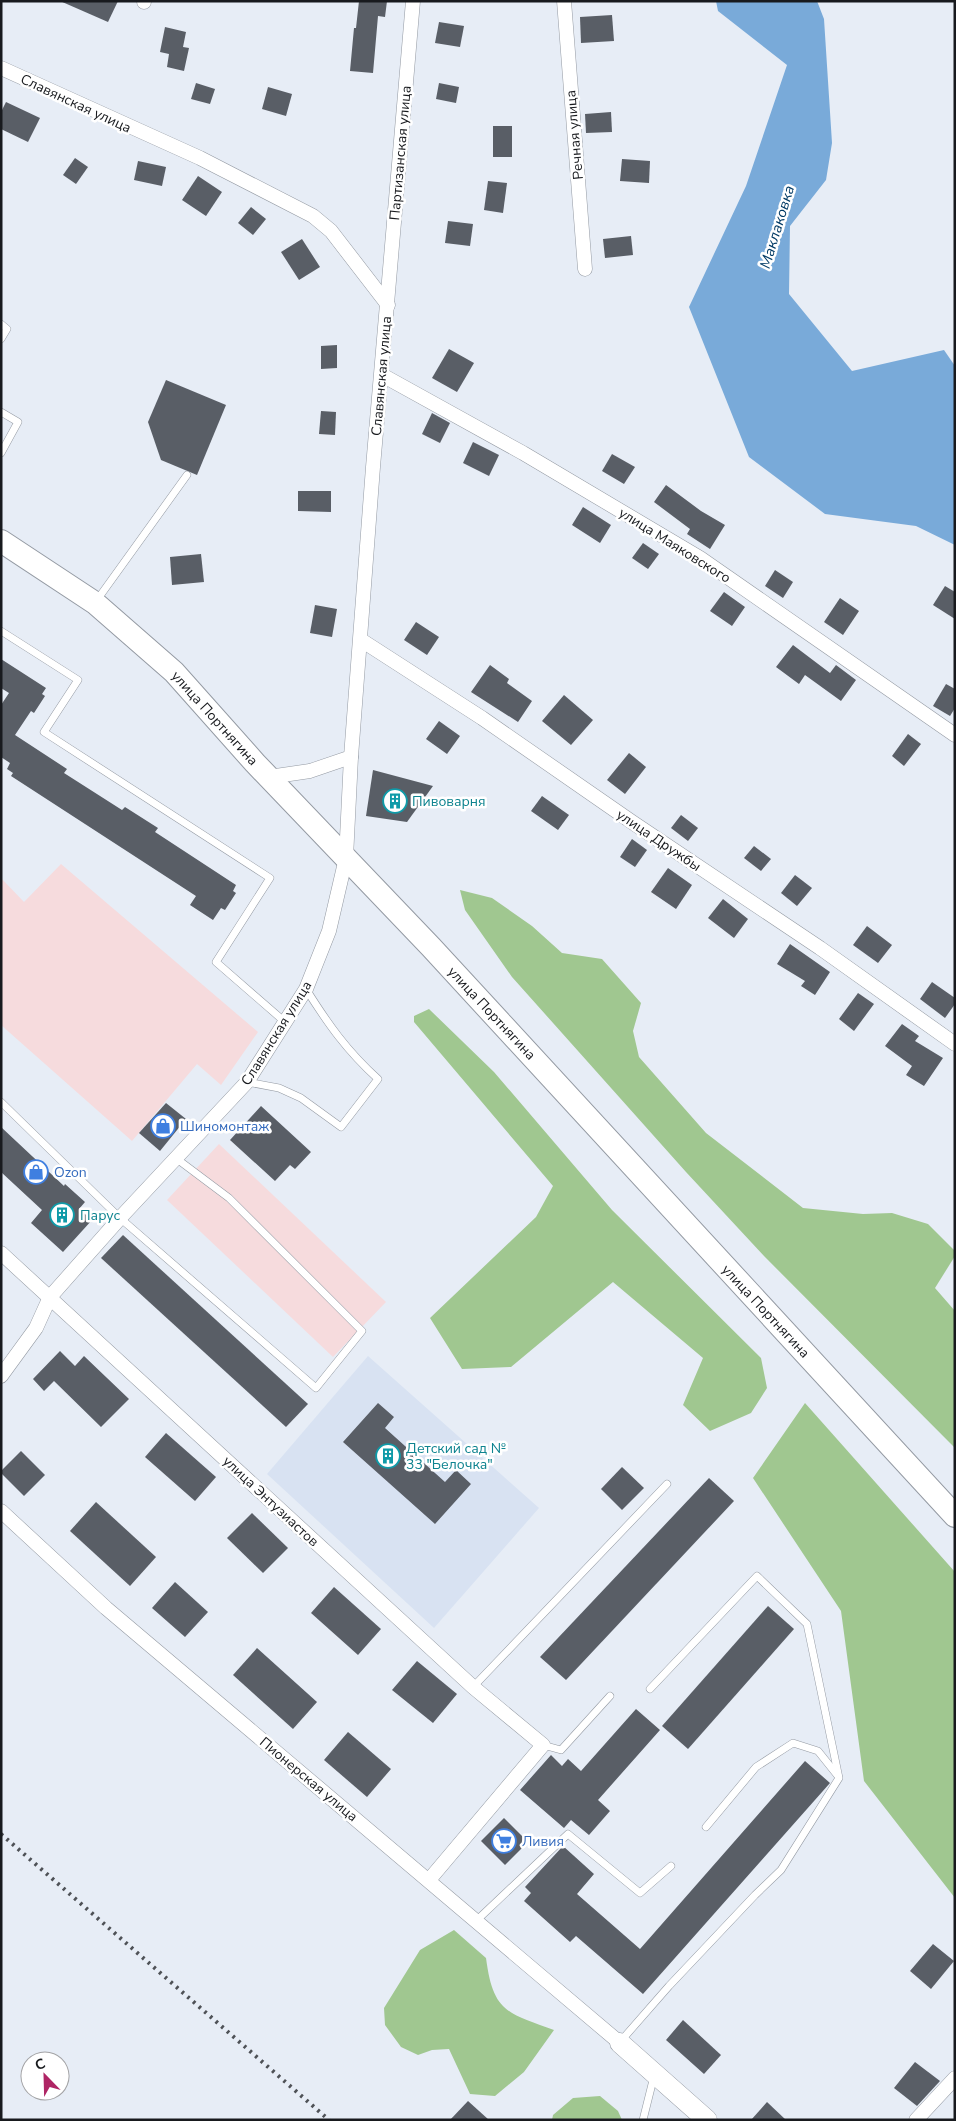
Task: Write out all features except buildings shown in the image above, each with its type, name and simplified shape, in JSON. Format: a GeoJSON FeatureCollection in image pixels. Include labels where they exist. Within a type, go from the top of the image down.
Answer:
{"type":"FeatureCollection","features":[{"type":"Feature","properties":{"kind":"main road","name":"улица Портнягина"},"geometry":{"type":"LineString","coordinates":[[1,541],[95,603],[174,672],[269,777],[444,962],[955,1516]]}},
{"type":"Feature","properties":{"kind":"street","name":"Партизанская улица"},"geometry":{"type":"LineString","coordinates":[[388,305],[413,1]]}},
{"type":"Feature","properties":{"kind":"street","name":"Речная улица"},"geometry":{"type":"LineString","coordinates":[[564,1],[585,270]]}},
{"type":"Feature","properties":{"kind":"street","name":"Славянская улица"},"geometry":{"type":"LineString","coordinates":[[1,68],[200,158],[313,216],[331,231],[388,305],[351,757],[346,858],[329,931],[306,989],[248,1082],[120,1218],[50,1297],[36,1328],[1,1376]]}},
{"type":"Feature","properties":{"kind":"street","name":"улица Маяковского"},"geometry":{"type":"LineString","coordinates":[[382,375],[523,453],[700,558],[955,735]]}},
{"type":"Feature","properties":{"kind":"street","name":"улица Дружбы"},"geometry":{"type":"LineString","coordinates":[[361,640],[482,718],[632,822],[820,948],[955,1044]]}},
{"type":"Feature","properties":{"kind":"street"},"geometry":{"type":"LineString","coordinates":[[269,777],[310,771],[351,757]]}},
{"type":"Feature","properties":{"kind":"street","name":"улица Энтузиастов"},"geometry":{"type":"LineString","coordinates":[[1,1253],[473,1687],[543,1745]]}},
{"type":"Feature","properties":{"kind":"street","name":"Пионерская улица"},"geometry":{"type":"LineString","coordinates":[[1,1511],[106,1608],[620,2043]]}},
{"type":"Feature","properties":{"kind":"street"},"geometry":{"type":"LineString","coordinates":[[429,1880],[543,1745]]}},
{"type":"Feature","properties":{"kind":"street"},"geometry":{"type":"LineString","coordinates":[[620,2043],[707,2120]]}},
{"type":"Feature","properties":{"kind":"street"},"geometry":{"type":"LineString","coordinates":[[916,2120],[955,2078]]}},
{"type":"Feature","properties":{"kind":"lane"},"geometry":{"type":"LineString","coordinates":[[1,324],[7,329],[1,339]]}},
{"type":"Feature","properties":{"kind":"lane"},"geometry":{"type":"LineString","coordinates":[[1,412],[18,422],[1,453]]}},
{"type":"Feature","properties":{"kind":"lane"},"geometry":{"type":"LineString","coordinates":[[95,603],[186,475]]}},
{"type":"Feature","properties":{"kind":"lane"},"geometry":{"type":"LineString","coordinates":[[1,631],[78,680],[44,732],[270,878],[216,962],[286,1022]]}},
{"type":"Feature","properties":{"kind":"lane"},"geometry":{"type":"LineString","coordinates":[[248,1082],[279,1088],[301,1098],[341,1127],[378,1079],[355,1058],[323,1016],[306,989]]}},
{"type":"Feature","properties":{"kind":"lane"},"geometry":{"type":"LineString","coordinates":[[1,1102],[120,1218],[316,1388],[362,1331],[229,1198],[177,1159]]}},
{"type":"Feature","properties":{"kind":"lane"},"geometry":{"type":"LineString","coordinates":[[473,1687],[668,1484]]}},
{"type":"Feature","properties":{"kind":"lane"},"geometry":{"type":"LineString","coordinates":[[620,2043],[676,1979],[781,1870],[839,1778],[808,1624],[757,1576],[650,1689]]}},
{"type":"Feature","properties":{"kind":"lane"},"geometry":{"type":"LineString","coordinates":[[543,1745],[561,1750],[610,1696]]}},
{"type":"Feature","properties":{"kind":"lane"},"geometry":{"type":"LineString","coordinates":[[706,1827],[756,1767],[794,1743],[818,1752],[839,1778]]}},
{"type":"Feature","properties":{"kind":"lane"},"geometry":{"type":"LineString","coordinates":[[476,1921],[568,1834],[640,1893],[671,1866]]}},
{"type":"Feature","properties":{"kind":"lane"},"geometry":{"type":"LineString","coordinates":[[643,2120],[654,2073]]}},
{"type":"Feature","properties":{"kind":"shaded area"},"geometry":{"type":"Polygon","coordinates":[[[61,864],[258,1032],[221,1085],[197,1064],[132,1141],[1,1025],[1,878],[24,902],[61,864]]]}},
{"type":"Feature","properties":{"kind":"shaded area"},"geometry":{"type":"Polygon","coordinates":[[[219,1144],[386,1302],[333,1357],[167,1200],[219,1144]]]}},
{"type":"Feature","properties":{"kind":"shaded area"},"geometry":{"type":"Polygon","coordinates":[[[368,1356],[539,1508],[434,1628],[267,1474],[368,1356]]]}},
{"type":"Feature","properties":{"kind":"green space"},"geometry":{"type":"Polygon","coordinates":[[[460,890],[492,898],[532,926],[562,953],[602,959],[641,1003],[633,1031],[639,1057],[706,1133],[803,1208],[863,1214],[892,1213],[928,1224],[955,1251],[955,1256],[935,1288],[955,1311],[955,1448],[764,1256],[686,1172],[512,977],[465,910],[460,890]]]}},
{"type":"Feature","properties":{"kind":"green space"},"geometry":{"type":"Polygon","coordinates":[[[429,1009],[494,1072],[612,1210],[761,1358],[767,1388],[751,1413],[710,1431],[683,1405],[703,1358],[613,1282],[511,1367],[462,1369],[430,1318],[536,1217],[553,1186],[414,1022],[414,1016],[429,1009]]]}},
{"type":"Feature","properties":{"kind":"green space"},"geometry":{"type":"Polygon","coordinates":[[[805,1403],[955,1572],[955,1898],[864,1781],[841,1611],[753,1478],[805,1403]]]}},
{"type":"Feature","properties":{"kind":"green space"},"geometry":{"type":"Polygon","coordinates":[[[454,1930],[486,1958],[493,1990],[505,2008],[525,2019],[554,2030],[524,2072],[495,2096],[470,2094],[449,2049],[432,2050],[418,2055],[401,2047],[385,2025],[384,2008],[420,1950],[454,1930]]]}},
{"type":"Feature","properties":{"kind":"green space"},"geometry":{"type":"Polygon","coordinates":[[[600,2096],[618,2111],[622,2120],[552,2120],[553,2115],[573,2098],[600,2096]]]}},
{"type":"Feature","properties":{"kind":"water","name":"Маклаковка"},"geometry":{"type":"Polygon","coordinates":[[[716,1],[817,1],[824,19],[832,143],[826,180],[790,226],[789,294],[852,371],[944,350],[955,366],[955,545],[916,526],[825,514],[749,457],[689,307],[746,186],[787,65],[718,11],[716,1]]]}},
{"type":"Feature","properties":{"kind":"railway"},"geometry":{"type":"LineString","coordinates":[[1,1834],[329,2120]]}},
{"type":"Feature","properties":{"kind":"place","name":"Пивоварня"},"geometry":{"type":"Point","coordinates":[395,801]}},
{"type":"Feature","properties":{"kind":"place","name":"Шиномонтаж"},"geometry":{"type":"Point","coordinates":[163,1126]}},
{"type":"Feature","properties":{"kind":"place","name":"Ozon"},"geometry":{"type":"Point","coordinates":[36,1172]}},
{"type":"Feature","properties":{"kind":"place","name":"Парус"},"geometry":{"type":"Point","coordinates":[62,1215]}},
{"type":"Feature","properties":{"kind":"place","name":"Детский сад № 33 \"Белочка\""},"geometry":{"type":"Point","coordinates":[388,1456]}},
{"type":"Feature","properties":{"kind":"place","name":"Ливия"},"geometry":{"type":"Point","coordinates":[504,1841]}}]}
